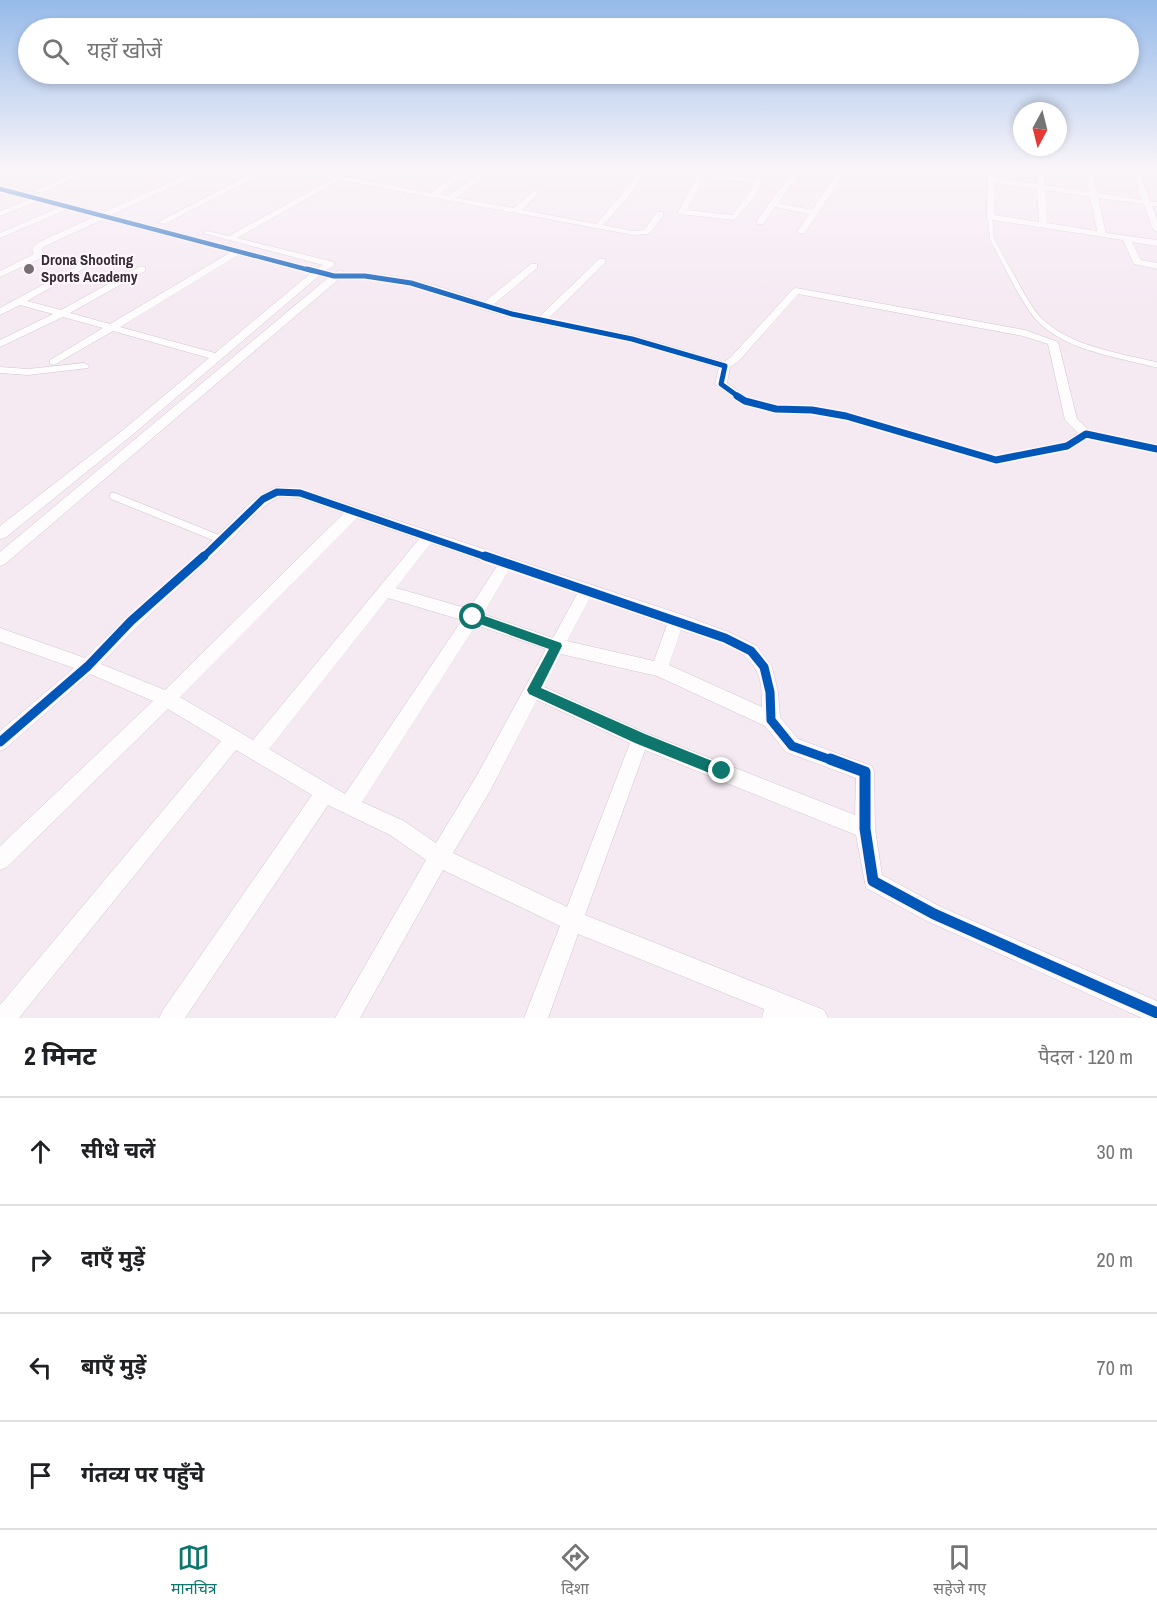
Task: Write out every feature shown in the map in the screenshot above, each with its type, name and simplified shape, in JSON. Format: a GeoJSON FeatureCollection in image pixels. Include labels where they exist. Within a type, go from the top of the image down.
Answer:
{"type":"FeatureCollection","features":[{"type":"Feature","properties":{"kind":"street"},"geometry":{"type":"LineString","coordinates":[[0,236],[42,218]]}},
{"type":"Feature","properties":{"kind":"street"},"geometry":{"type":"LineString","coordinates":[[0,274],[33,260],[40,252],[36,249],[42,244],[97,218]]}},
{"type":"Feature","properties":{"kind":"street"},"geometry":{"type":"LineString","coordinates":[[111,218],[334,276]]}},
{"type":"Feature","properties":{"kind":"street"},"geometry":{"type":"LineString","coordinates":[[144,218],[448,293],[484,307],[612,335],[725,366]]}},
{"type":"Feature","properties":{"kind":"street"},"geometry":{"type":"LineString","coordinates":[[162,222],[171,218]]}},
{"type":"Feature","properties":{"kind":"street"},"geometry":{"type":"LineString","coordinates":[[229,239],[268,218]]}},
{"type":"Feature","properties":{"kind":"street"},"geometry":{"type":"LineString","coordinates":[[548,218],[640,234],[646,232],[657,218]]}},
{"type":"Feature","properties":{"kind":"street"},"geometry":{"type":"LineString","coordinates":[[598,226],[606,218]]}},
{"type":"Feature","properties":{"kind":"street"},"geometry":{"type":"LineString","coordinates":[[760,222],[763,218]]}},
{"type":"Feature","properties":{"kind":"street"},"geometry":{"type":"LineString","coordinates":[[801,232],[812,218]]}},
{"type":"Feature","properties":{"kind":"street"},"geometry":{"type":"LineString","coordinates":[[993,218],[1157,243]]}},
{"type":"Feature","properties":{"kind":"street"},"geometry":{"type":"LineString","coordinates":[[1043,218],[1043,225]]}},
{"type":"Feature","properties":{"kind":"street"},"geometry":{"type":"LineString","coordinates":[[1098,218],[1102,235]]}},
{"type":"Feature","properties":{"kind":"street"},"geometry":{"type":"LineString","coordinates":[[1127,239],[1137,262],[1157,266]]}},
{"type":"Feature","properties":{"kind":"street"},"geometry":{"type":"LineString","coordinates":[[54,362],[237,252]]}},
{"type":"Feature","properties":{"kind":"street"},"geometry":{"type":"LineString","coordinates":[[540,321],[602,261]]}},
{"type":"Feature","properties":{"kind":"street"},"geometry":{"type":"LineString","coordinates":[[0,534],[330,264]]}},
{"type":"Feature","properties":{"kind":"street"},"geometry":{"type":"LineString","coordinates":[[0,312],[86,265]]}},
{"type":"Feature","properties":{"kind":"street"},"geometry":{"type":"LineString","coordinates":[[484,307],[534,266]]}},
{"type":"Feature","properties":{"kind":"street"},"geometry":{"type":"LineString","coordinates":[[0,344],[63,313],[142,269]]}},
{"type":"Feature","properties":{"kind":"street"},"geometry":{"type":"LineString","coordinates":[[0,560],[334,276],[352,271]]}},
{"type":"Feature","properties":{"kind":"street"},"geometry":{"type":"LineString","coordinates":[[1086,434],[1067,446],[996,460],[846,416],[812,410],[776,409],[745,401],[721,384],[725,366],[735,359],[796,291],[1025,333],[1053,342],[1071,420],[1086,434],[1157,449]]}},
{"type":"Feature","properties":{"kind":"street"},"geometry":{"type":"LineString","coordinates":[[20,302],[218,357]]}},
{"type":"Feature","properties":{"kind":"street"},"geometry":{"type":"LineString","coordinates":[[0,370],[28,372],[84,366]]}},
{"type":"Feature","properties":{"kind":"street"},"geometry":{"type":"LineString","coordinates":[[0,742],[88,666],[131,621],[222,540],[263,499],[277,492],[300,493],[586,591],[678,620],[725,638],[751,651],[764,667],[770,692],[771,720]]}},
{"type":"Feature","properties":{"kind":"street"},"geometry":{"type":"LineString","coordinates":[[0,860],[167,699],[355,511]]}},
{"type":"Feature","properties":{"kind":"street"},"geometry":{"type":"LineString","coordinates":[[255,752],[429,536]]}},
{"type":"Feature","properties":{"kind":"street"},"geometry":{"type":"LineString","coordinates":[[348,806],[473,617],[506,562]]}},
{"type":"Feature","properties":{"kind":"street"},"geometry":{"type":"LineString","coordinates":[[385,591],[473,617],[556,646],[659,669],[771,720],[792,746],[865,772],[865,829],[873,881],[934,914],[1157,1013]]}},
{"type":"Feature","properties":{"kind":"street"},"geometry":{"type":"LineString","coordinates":[[347,1018],[483,784],[586,591]]}},
{"type":"Feature","properties":{"kind":"street"},"geometry":{"type":"LineString","coordinates":[[659,669],[678,620]]}},
{"type":"Feature","properties":{"kind":"street"},"geometry":{"type":"LineString","coordinates":[[0,635],[88,666],[167,699],[348,806],[398,828],[439,857],[573,921],[776,1010],[816,1018]]}},
{"type":"Feature","properties":{"kind":"street"},"geometry":{"type":"LineString","coordinates":[[533,690],[640,739],[865,829]]}},
{"type":"Feature","properties":{"kind":"street"},"geometry":{"type":"LineString","coordinates":[[4,1018],[234,739]]}},
{"type":"Feature","properties":{"kind":"street"},"geometry":{"type":"LineString","coordinates":[[536,1018],[640,739]]}},
{"type":"Feature","properties":{"kind":"street"},"geometry":{"type":"LineString","coordinates":[[171,1018],[325,792]]}},
{"type":"Feature","properties":{"kind":"lane"},"geometry":{"type":"LineString","coordinates":[[990,218],[988,231],[993,245],[1038,318],[1057,332],[1084,344],[1157,365]]}},
{"type":"Feature","properties":{"kind":"lane"},"geometry":{"type":"LineString","coordinates":[[113,496],[222,540]]}},
{"type":"Feature","properties":{"kind":"cycle path"},"geometry":{"type":"LineString","coordinates":[[109,218],[334,276],[365,276],[411,283],[520,316],[594,330],[670,349],[725,366],[721,384],[745,401],[776,409],[812,410],[846,416],[996,460],[1067,446],[1086,434],[1157,449]]}},
{"type":"Feature","properties":{"kind":"cycle path"},"geometry":{"type":"LineString","coordinates":[[0,742],[88,666],[131,621],[222,540],[263,499],[277,492],[300,493],[725,638],[751,651],[764,667],[770,692],[771,720],[792,746],[865,772],[865,829],[873,881],[934,914],[1157,1013]]}},
{"type":"Feature","properties":{"kind":"place","name":"Drona Shooting Sports Academy"},"geometry":{"type":"Point","coordinates":[29,269]}},
{"type":"Feature","properties":{"kind":"route"},"geometry":{"type":"LineString","coordinates":[[473,617],[556,646],[533,690],[640,739],[722,771]]}}]}
